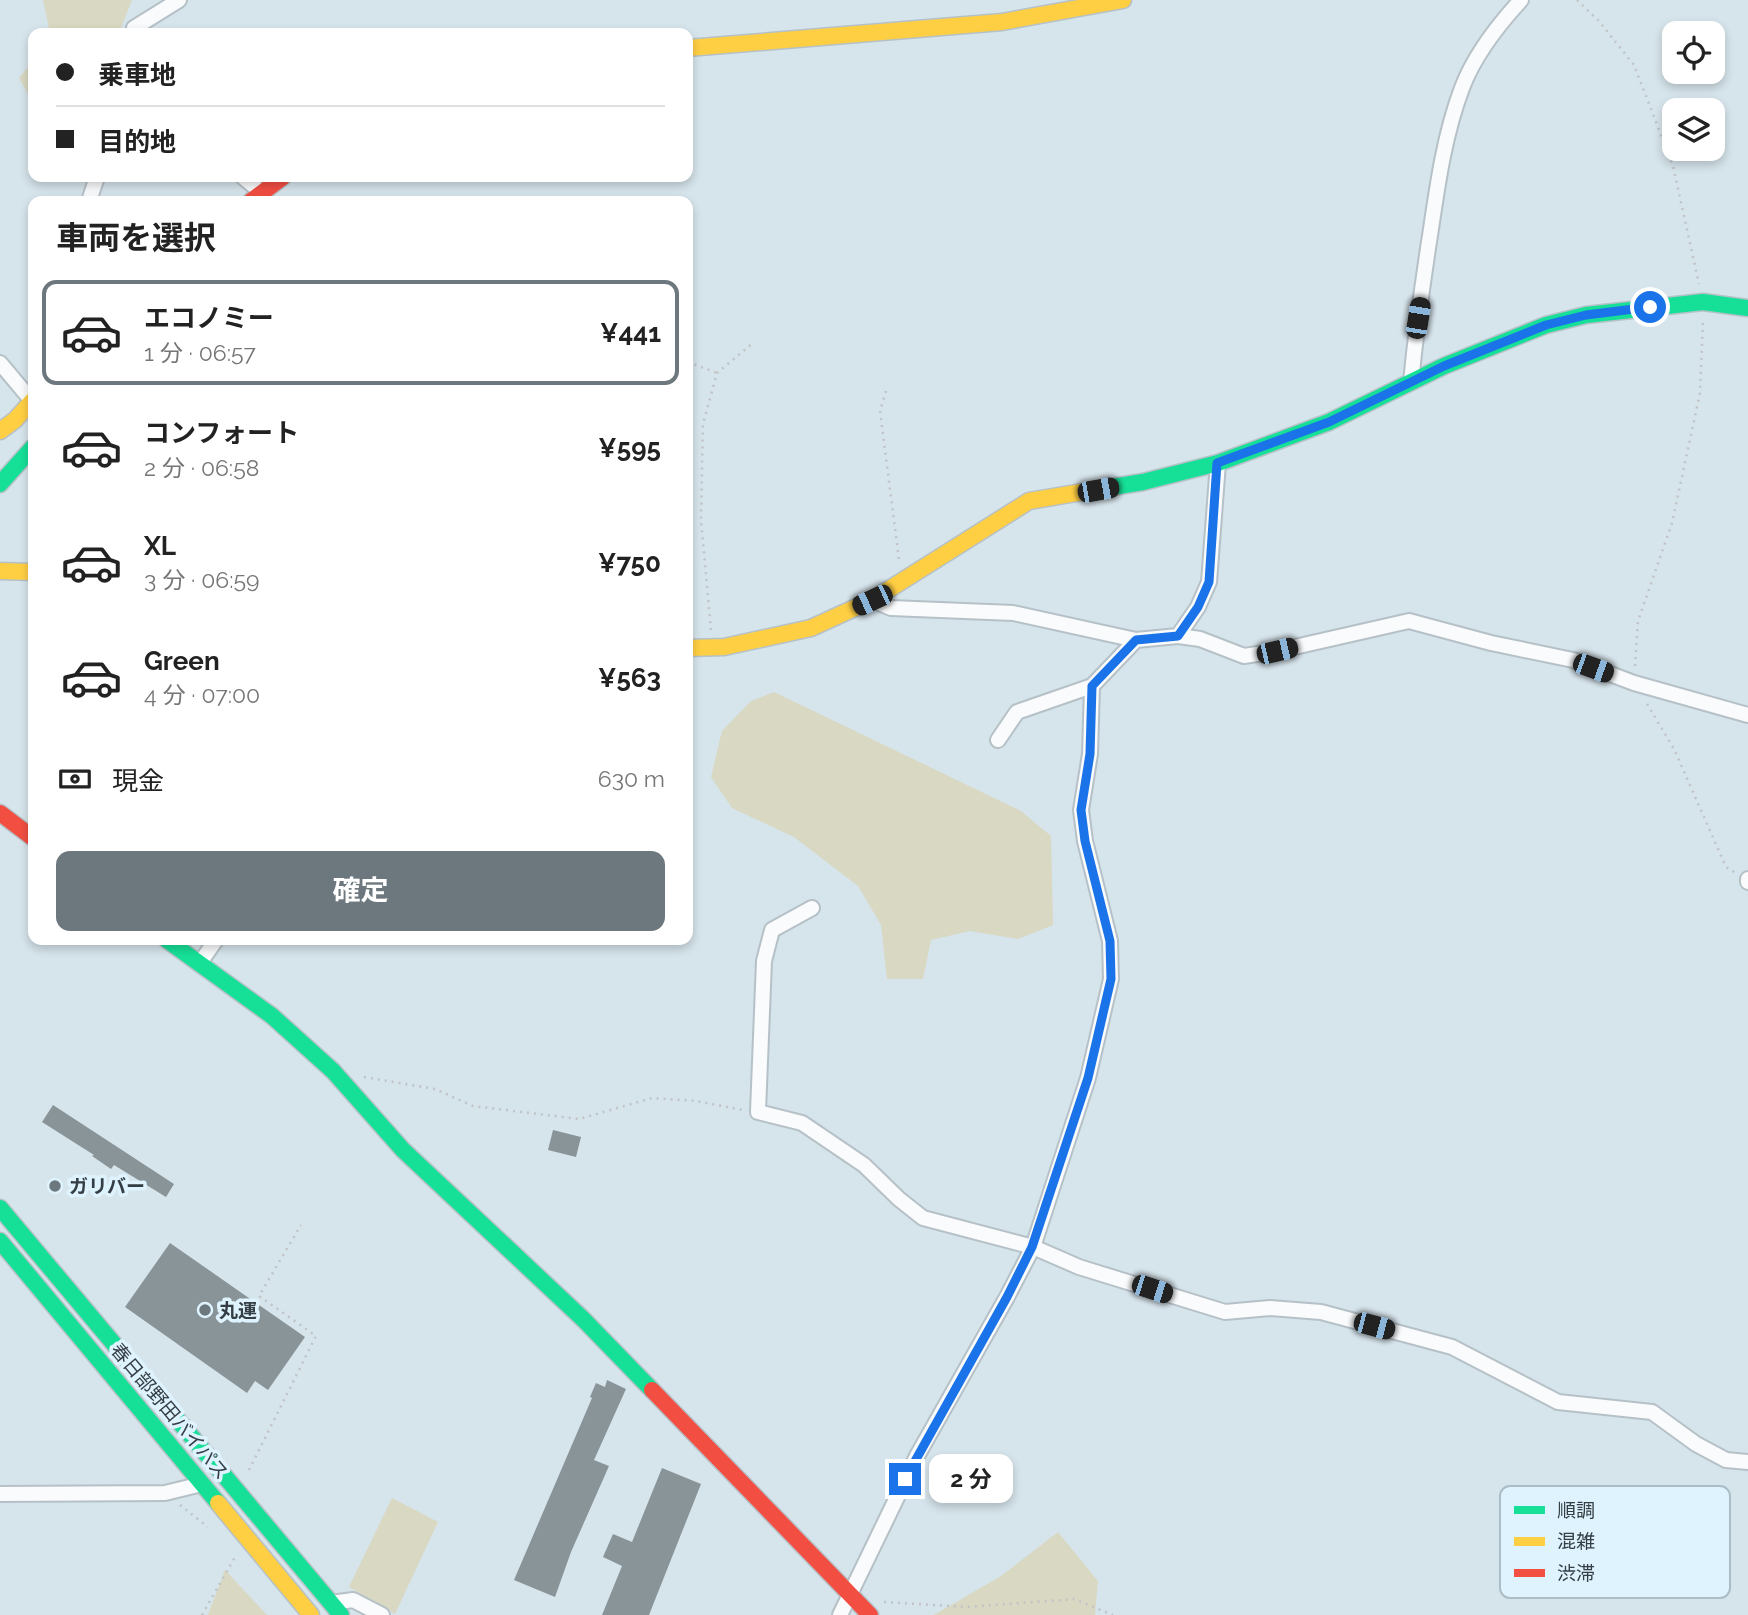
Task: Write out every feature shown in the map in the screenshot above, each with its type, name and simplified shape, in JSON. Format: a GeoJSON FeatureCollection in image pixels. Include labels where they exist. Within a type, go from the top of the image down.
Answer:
{"type":"FeatureCollection","features":[{"type":"Feature","properties":{"kind":"main road"},"geometry":{"type":"LineString","coordinates":[[693,48],[1002,22],[1123,0]]}},
{"type":"Feature","properties":{"kind":"main road"},"geometry":{"type":"LineString","coordinates":[[261,196],[277,182]]}},
{"type":"Feature","properties":{"kind":"main road"},"geometry":{"type":"LineString","coordinates":[[693,648],[724,647],[811,628],[872,600],[1029,501],[1143,482],[1217,463],[1329,422],[1444,366],[1546,325],[1586,315],[1703,302],[1748,308]]}},
{"type":"Feature","properties":{"kind":"main road"},"geometry":{"type":"LineString","coordinates":[[0,431],[15,420],[28,405]]}},
{"type":"Feature","properties":{"kind":"main road"},"geometry":{"type":"LineString","coordinates":[[0,484],[28,453]]}},
{"type":"Feature","properties":{"kind":"main road"},"geometry":{"type":"LineString","coordinates":[[0,571],[28,572]]}},
{"type":"Feature","properties":{"kind":"main road"},"geometry":{"type":"LineString","coordinates":[[0,813],[28,834]]}},
{"type":"Feature","properties":{"kind":"main road"},"geometry":{"type":"LineString","coordinates":[[174,945],[272,1016],[333,1071],[403,1150],[583,1319],[870,1615]]}},
{"type":"Feature","properties":{"kind":"main road","name":"春日部野田バイパス"},"geometry":{"type":"LineString","coordinates":[[0,1208],[336,1609]]}},
{"type":"Feature","properties":{"kind":"main road","name":"春日部野田バイパス"},"geometry":{"type":"LineString","coordinates":[[0,1241],[312,1615]]}},
{"type":"Feature","properties":{"kind":"main road"},"geometry":{"type":"LineString","coordinates":[[0,1260],[50,1301]]}},
{"type":"Feature","properties":{"kind":"street"},"geometry":{"type":"LineString","coordinates":[[134,28],[178,0]]}},
{"type":"Feature","properties":{"kind":"street"},"geometry":{"type":"LineString","coordinates":[[1410,382],[1442,160],[1462,87],[1480,54],[1521,0]]}},
{"type":"Feature","properties":{"kind":"street"},"geometry":{"type":"LineString","coordinates":[[247,182],[257,196]]}},
{"type":"Feature","properties":{"kind":"street"},"geometry":{"type":"LineString","coordinates":[[0,363],[28,394]]}},
{"type":"Feature","properties":{"kind":"street"},"geometry":{"type":"LineString","coordinates":[[1178,636],[1198,607],[1209,582],[1217,463]]}},
{"type":"Feature","properties":{"kind":"street"},"geometry":{"type":"LineString","coordinates":[[872,600],[891,608],[1013,613],[1136,640],[1178,636],[1200,639],[1244,656],[1409,621],[1491,643],[1573,660],[1634,683],[1748,715]]}},
{"type":"Feature","properties":{"kind":"street"},"geometry":{"type":"LineString","coordinates":[[998,740],[1017,712],[1092,686],[1136,640]]}},
{"type":"Feature","properties":{"kind":"street"},"geometry":{"type":"LineString","coordinates":[[840,1615],[917,1456],[1007,1297],[1032,1247],[1088,1078],[1111,979],[1110,941],[1085,841],[1081,810],[1090,754],[1092,686]]}},
{"type":"Feature","properties":{"kind":"street"},"geometry":{"type":"LineString","coordinates":[[812,908],[772,930],[764,961],[758,1112],[802,1123],[864,1165],[923,1218],[1032,1247],[1079,1267],[1225,1312],[1270,1308],[1321,1312],[1452,1347],[1558,1402],[1652,1412],[1696,1444],[1726,1460],[1748,1462]]}},
{"type":"Feature","properties":{"kind":"street"},"geometry":{"type":"LineString","coordinates":[[199,964],[212,945]]}},
{"type":"Feature","properties":{"kind":"street"},"geometry":{"type":"LineString","coordinates":[[0,1494],[165,1493],[202,1484]]}},
{"type":"Feature","properties":{"kind":"street"},"geometry":{"type":"LineString","coordinates":[[336,1609],[353,1600],[382,1615]]}},
{"type":"Feature","properties":{"kind":"path"},"geometry":{"type":"LineString","coordinates":[[1577,0],[1598,20],[1634,65],[1647,96],[1674,166],[1703,302],[1700,393],[1672,523],[1638,621],[1634,683],[1674,749],[1726,867],[1748,881]]}},
{"type":"Feature","properties":{"kind":"path"},"geometry":{"type":"LineString","coordinates":[[713,647],[701,520],[703,424],[717,373],[753,343]]}},
{"type":"Feature","properties":{"kind":"path"},"geometry":{"type":"LineString","coordinates":[[693,364],[717,373]]}},
{"type":"Feature","properties":{"kind":"path"},"geometry":{"type":"LineString","coordinates":[[886,391],[880,411],[902,581]]}},
{"type":"Feature","properties":{"kind":"path"},"geometry":{"type":"LineString","coordinates":[[333,1071],[435,1089],[473,1106],[579,1119],[652,1098],[696,1101],[758,1112]]}},
{"type":"Feature","properties":{"kind":"path"},"geometry":{"type":"LineString","coordinates":[[238,1492],[316,1336],[259,1296],[301,1225]]}},
{"type":"Feature","properties":{"kind":"path"},"geometry":{"type":"LineString","coordinates":[[165,1493],[210,1528]]}},
{"type":"Feature","properties":{"kind":"path"},"geometry":{"type":"LineString","coordinates":[[202,1615],[236,1557]]}},
{"type":"Feature","properties":{"kind":"path"},"geometry":{"type":"LineString","coordinates":[[884,1602],[967,1607],[1074,1599],[1113,1615]]}},
{"type":"Feature","properties":{"kind":"green space"},"geometry":{"type":"Polygon","coordinates":[[[43,0],[132,0],[121,28],[49,28],[43,0]]]}},
{"type":"Feature","properties":{"kind":"green space"},"geometry":{"type":"Polygon","coordinates":[[[28,67],[28,94],[19,78],[28,67]]]}},
{"type":"Feature","properties":{"kind":"green space"},"geometry":{"type":"Polygon","coordinates":[[[774,692],[1021,811],[1051,836],[1053,925],[1018,939],[970,931],[931,940],[923,979],[887,979],[881,925],[858,886],[794,837],[732,808],[711,777],[722,731],[751,701],[774,692]]]}},
{"type":"Feature","properties":{"kind":"green space"},"geometry":{"type":"Polygon","coordinates":[[[392,1498],[438,1522],[395,1614],[349,1587],[392,1498]]]}},
{"type":"Feature","properties":{"kind":"green space"},"geometry":{"type":"Polygon","coordinates":[[[1058,1532],[1098,1581],[1095,1615],[934,1615],[1001,1576],[1058,1532]]]}},
{"type":"Feature","properties":{"kind":"green space"},"geometry":{"type":"Polygon","coordinates":[[[225,1570],[267,1615],[208,1615],[225,1570]]]}},
{"type":"Feature","properties":{"kind":"building"},"geometry":{"type":"Polygon","coordinates":[[[53,1105],[174,1184],[166,1197],[114,1165],[111,1169],[42,1122],[53,1105]]]}},
{"type":"Feature","properties":{"kind":"building"},"geometry":{"type":"Polygon","coordinates":[[[553,1130],[581,1137],[576,1157],[548,1150],[553,1130]]]}},
{"type":"Feature","properties":{"kind":"building"},"geometry":{"type":"Polygon","coordinates":[[[170,1243],[305,1337],[268,1390],[255,1381],[247,1393],[125,1307],[170,1243]]]}},
{"type":"Feature","properties":{"kind":"building"},"geometry":{"type":"Polygon","coordinates":[[[607,1380],[626,1389],[594,1460],[609,1466],[571,1552],[555,1597],[514,1580],[596,1383],[605,1387],[607,1380]]]}},
{"type":"Feature","properties":{"kind":"building"},"geometry":{"type":"Polygon","coordinates":[[[662,1468],[701,1484],[649,1615],[602,1615],[622,1566],[603,1557],[613,1534],[632,1542],[662,1468]]]}},
{"type":"Feature","properties":{"kind":"traffic: fast"},"geometry":{"type":"LineString","coordinates":[[1088,491],[1143,482],[1218,463],[1329,422],[1444,366],[1546,325],[1586,315],[1703,302],[1748,308]]}},
{"type":"Feature","properties":{"kind":"traffic: fast"},"geometry":{"type":"LineString","coordinates":[[0,484],[28,453]]}},
{"type":"Feature","properties":{"kind":"traffic: fast"},"geometry":{"type":"LineString","coordinates":[[174,945],[272,1016],[333,1071],[403,1150],[583,1319],[652,1390]]}},
{"type":"Feature","properties":{"kind":"traffic: fast"},"geometry":{"type":"LineString","coordinates":[[0,1208],[341,1615]]}},
{"type":"Feature","properties":{"kind":"traffic: fast"},"geometry":{"type":"LineString","coordinates":[[0,1241],[218,1503]]}},
{"type":"Feature","properties":{"kind":"traffic: slow"},"geometry":{"type":"LineString","coordinates":[[693,48],[1002,22],[1123,0]]}},
{"type":"Feature","properties":{"kind":"traffic: slow"},"geometry":{"type":"LineString","coordinates":[[0,431],[28,405]]}},
{"type":"Feature","properties":{"kind":"traffic: slow"},"geometry":{"type":"LineString","coordinates":[[693,648],[724,647],[811,628],[872,600],[1029,501],[1088,491]]}},
{"type":"Feature","properties":{"kind":"traffic: slow"},"geometry":{"type":"LineString","coordinates":[[0,571],[28,572]]}},
{"type":"Feature","properties":{"kind":"traffic: slow"},"geometry":{"type":"LineString","coordinates":[[218,1503],[311,1615]]}},
{"type":"Feature","properties":{"kind":"traffic: jam"},"geometry":{"type":"LineString","coordinates":[[258,196],[276,182]]}},
{"type":"Feature","properties":{"kind":"traffic: jam"},"geometry":{"type":"LineString","coordinates":[[0,813],[28,834]]}},
{"type":"Feature","properties":{"kind":"traffic: jam"},"geometry":{"type":"LineString","coordinates":[[652,1390],[870,1615]]}},
{"type":"Feature","properties":{"kind":"place","name":"ガリバー"},"geometry":{"type":"Point","coordinates":[55,1186]}},
{"type":"Feature","properties":{"kind":"place","name":"丸運"},"geometry":{"type":"Point","coordinates":[205,1310]}},
{"type":"Feature","properties":{"kind":"route"},"geometry":{"type":"LineString","coordinates":[[905,1479],[1032,1247],[1088,1078],[1111,979],[1110,941],[1085,841],[1081,810],[1090,754],[1092,686],[1136,640],[1178,636],[1198,607],[1209,582],[1217,463],[1329,422],[1444,366],[1546,325],[1586,315],[1650,307]]}}]}
